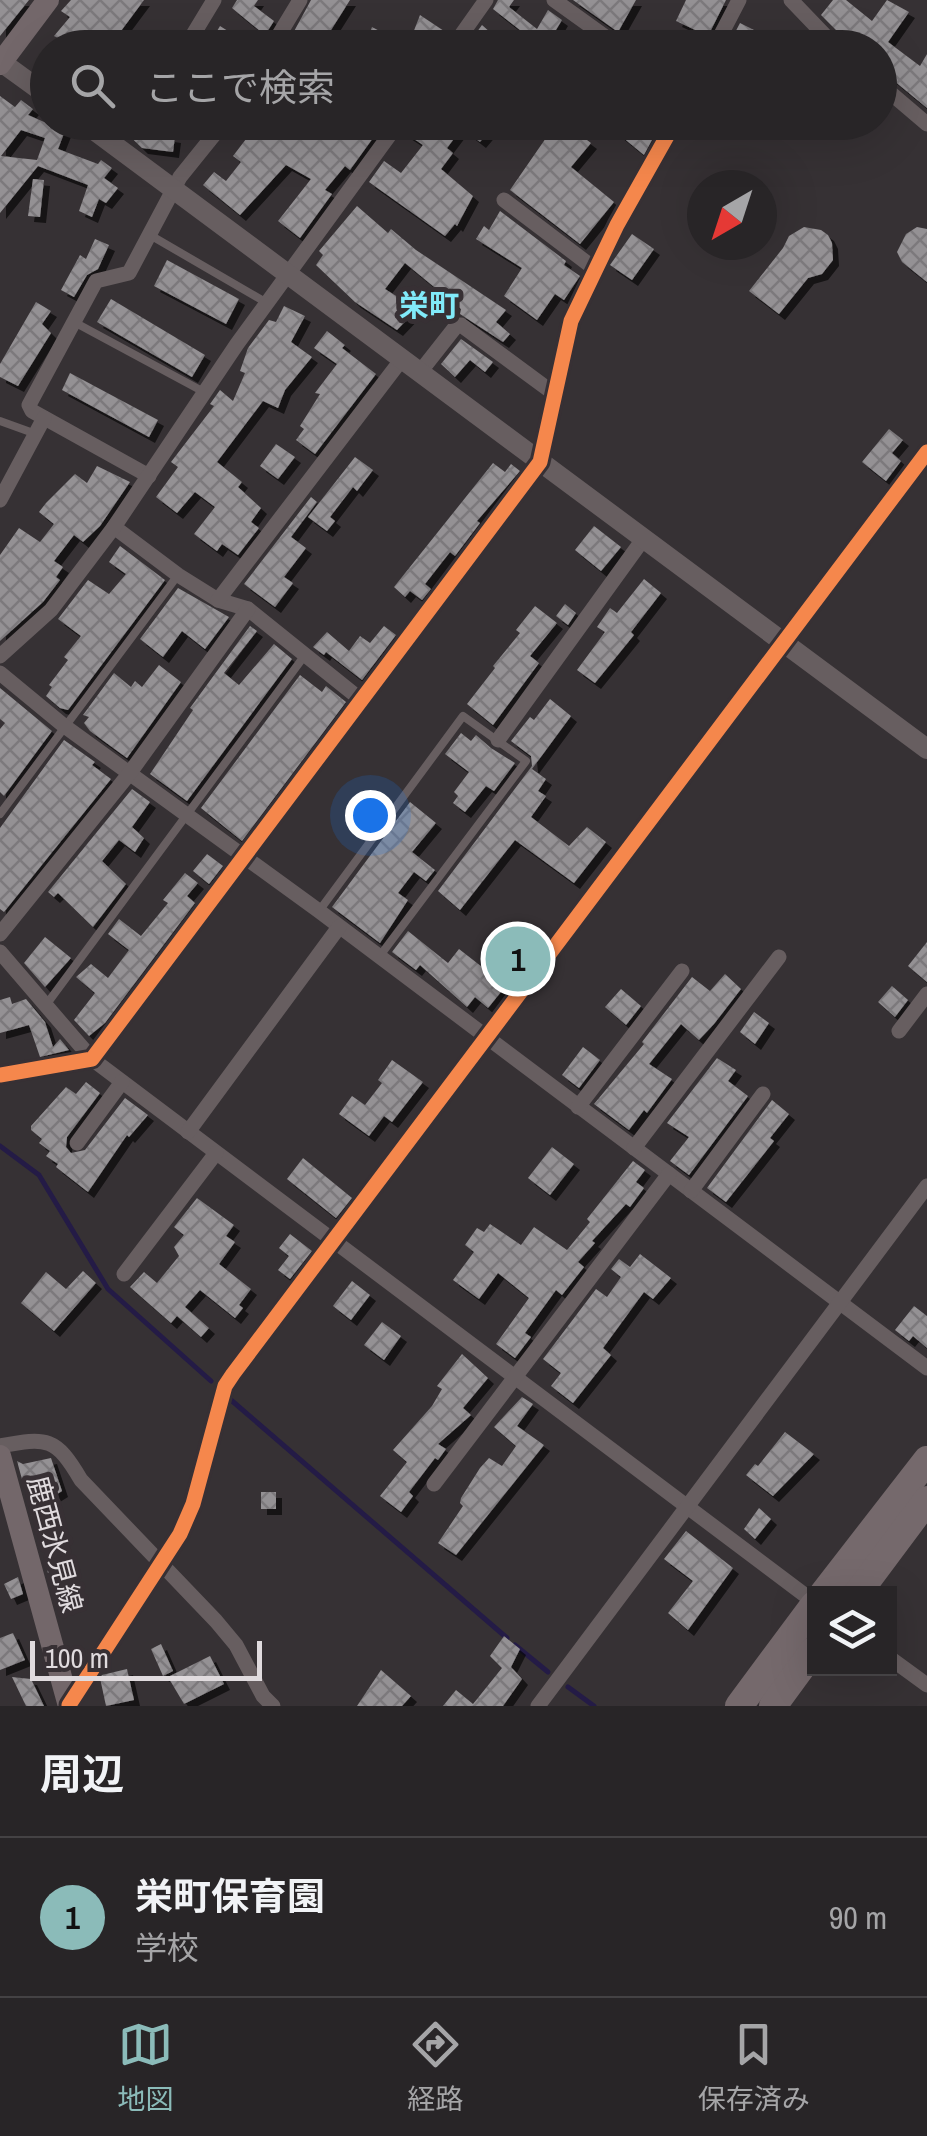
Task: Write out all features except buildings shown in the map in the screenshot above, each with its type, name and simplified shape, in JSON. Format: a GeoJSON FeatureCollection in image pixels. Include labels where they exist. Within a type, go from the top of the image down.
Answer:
{"type":"FeatureCollection","features":[{"type":"Feature","properties":{"kind":"highway"},"geometry":{"type":"LineString","coordinates":[[830,1586],[927,1460]]}},
{"type":"Feature","properties":{"kind":"highway"},"geometry":{"type":"LineString","coordinates":[[863,1586],[927,1500]]}},
{"type":"Feature","properties":{"kind":"highway"},"geometry":{"type":"LineString","coordinates":[[739,1706],[807,1614]]}},
{"type":"Feature","properties":{"kind":"highway"},"geometry":{"type":"LineString","coordinates":[[772,1706],[807,1659]]}},
{"type":"Feature","properties":{"kind":"main road"},"geometry":{"type":"LineString","coordinates":[[0,62],[48,0]]}},
{"type":"Feature","properties":{"kind":"main road","name":"鹿西氷見線"},"geometry":{"type":"LineString","coordinates":[[0,1456],[69,1706]]}},
{"type":"Feature","properties":{"kind":"street"},"geometry":{"type":"LineString","coordinates":[[196,30],[214,0]]}},
{"type":"Feature","properties":{"kind":"street"},"geometry":{"type":"LineString","coordinates":[[282,30],[300,0]]}},
{"type":"Feature","properties":{"kind":"street"},"geometry":{"type":"LineString","coordinates":[[465,30],[486,0]]}},
{"type":"Feature","properties":{"kind":"street"},"geometry":{"type":"LineString","coordinates":[[554,0],[596,30]]}},
{"type":"Feature","properties":{"kind":"street"},"geometry":{"type":"LineString","coordinates":[[723,30],[739,0]]}},
{"type":"Feature","properties":{"kind":"street"},"geometry":{"type":"LineString","coordinates":[[792,0],[820,30]]}},
{"type":"Feature","properties":{"kind":"street"},"geometry":{"type":"LineString","coordinates":[[0,62],[30,83]]}},
{"type":"Feature","properties":{"kind":"street"},"geometry":{"type":"LineString","coordinates":[[897,98],[927,124]]}},
{"type":"Feature","properties":{"kind":"street"},"geometry":{"type":"LineString","coordinates":[[107,140],[927,749]]}},
{"type":"Feature","properties":{"kind":"street"},"geometry":{"type":"LineString","coordinates":[[0,656],[51,610],[114,527],[267,302],[386,140]]}},
{"type":"Feature","properties":{"kind":"street"},"geometry":{"type":"LineString","coordinates":[[0,1075],[92,1059],[540,462],[572,321],[595,269],[665,140]]}},
{"type":"Feature","properties":{"kind":"street"},"geometry":{"type":"LineString","coordinates":[[149,476],[32,411],[29,405],[96,281],[129,273],[173,189],[209,142]]}},
{"type":"Feature","properties":{"kind":"street"},"geometry":{"type":"LineString","coordinates":[[504,200],[595,269]]}},
{"type":"Feature","properties":{"kind":"street"},"geometry":{"type":"LineString","coordinates":[[420,372],[457,325],[461,325],[556,395]]}},
{"type":"Feature","properties":{"kind":"street"},"geometry":{"type":"LineString","coordinates":[[218,600],[402,359]]}},
{"type":"Feature","properties":{"kind":"street"},"geometry":{"type":"LineString","coordinates":[[0,500],[44,418]]}},
{"type":"Feature","properties":{"kind":"street"},"geometry":{"type":"LineString","coordinates":[[69,1706],[180,1534],[225,1386],[927,452]]}},
{"type":"Feature","properties":{"kind":"street"},"geometry":{"type":"LineString","coordinates":[[114,527],[218,600],[248,609],[360,698]]}},
{"type":"Feature","properties":{"kind":"street"},"geometry":{"type":"LineString","coordinates":[[498,740],[644,538]]}},
{"type":"Feature","properties":{"kind":"street"},"geometry":{"type":"LineString","coordinates":[[0,934],[128,774],[248,609]]}},
{"type":"Feature","properties":{"kind":"street"},"geometry":{"type":"LineString","coordinates":[[0,674],[128,774],[244,856],[927,1368]]}},
{"type":"Feature","properties":{"kind":"street"},"geometry":{"type":"LineString","coordinates":[[188,1132],[339,927]]}},
{"type":"Feature","properties":{"kind":"street"},"geometry":{"type":"LineString","coordinates":[[0,952],[92,1059],[690,1505],[807,1598]]}},
{"type":"Feature","properties":{"kind":"street"},"geometry":{"type":"LineString","coordinates":[[634,1148],[779,958]]}},
{"type":"Feature","properties":{"kind":"street"},"geometry":{"type":"LineString","coordinates":[[578,1106],[682,971]]}},
{"type":"Feature","properties":{"kind":"street"},"geometry":{"type":"LineString","coordinates":[[899,1030],[927,994]]}},
{"type":"Feature","properties":{"kind":"street"},"geometry":{"type":"LineString","coordinates":[[77,1143],[122,1082]]}},
{"type":"Feature","properties":{"kind":"street"},"geometry":{"type":"LineString","coordinates":[[691,1191],[763,1094]]}},
{"type":"Feature","properties":{"kind":"street"},"geometry":{"type":"LineString","coordinates":[[124,1274],[216,1153]]}},
{"type":"Feature","properties":{"kind":"street"},"geometry":{"type":"LineString","coordinates":[[434,1484],[669,1174]]}},
{"type":"Feature","properties":{"kind":"street"},"geometry":{"type":"LineString","coordinates":[[538,1706],[927,1186]]}},
{"type":"Feature","properties":{"kind":"street"},"geometry":{"type":"LineString","coordinates":[[0,1446],[38,1439],[52,1442],[68,1457],[81,1480],[236,1645],[272,1706]]}},
{"type":"Feature","properties":{"kind":"street"},"geometry":{"type":"LineString","coordinates":[[897,1663],[927,1686]]}},
{"type":"Feature","properties":{"kind":"lane"},"geometry":{"type":"LineString","coordinates":[[150,235],[267,302]]}},
{"type":"Feature","properties":{"kind":"lane"},"geometry":{"type":"LineString","coordinates":[[74,322],[204,392]]}},
{"type":"Feature","properties":{"kind":"lane"},"geometry":{"type":"LineString","coordinates":[[0,421],[36,434]]}},
{"type":"Feature","properties":{"kind":"lane"},"geometry":{"type":"LineString","coordinates":[[0,814],[178,575]]}},
{"type":"Feature","properties":{"kind":"lane"},"geometry":{"type":"LineString","coordinates":[[46,1005],[304,654]]}},
{"type":"Feature","properties":{"kind":"lane"},"geometry":{"type":"LineString","coordinates":[[319,912],[462,716],[498,740],[526,762],[378,958]]}},
{"type":"Feature","properties":{"kind":"waterway"},"geometry":{"type":"LineString","coordinates":[[0,1146],[39,1175],[108,1289],[211,1381]]}},
{"type":"Feature","properties":{"kind":"waterway"},"geometry":{"type":"LineString","coordinates":[[231,1400],[507,1638]]}},
{"type":"Feature","properties":{"kind":"waterway"},"geometry":{"type":"LineString","coordinates":[[515,1645],[548,1672]]}},
{"type":"Feature","properties":{"kind":"waterway"},"geometry":{"type":"LineString","coordinates":[[568,1687],[594,1706]]}},
{"type":"Feature","properties":{"kind":"cycle path"},"geometry":{"type":"LineString","coordinates":[[0,1075],[92,1059],[540,462],[571,321],[617,225],[665,140]]}},
{"type":"Feature","properties":{"kind":"cycle path"},"geometry":{"type":"LineString","coordinates":[[69,1705],[180,1534],[193,1504],[225,1386],[233,1374],[927,452]]}},
{"type":"Feature","properties":{"kind":"place","name":"栄町保育園"},"geometry":{"type":"Point","coordinates":[518,959]}},
{"type":"Feature","properties":{"kind":"district","name":"栄町"},"geometry":{"type":"Point","coordinates":[429,305]}}]}
